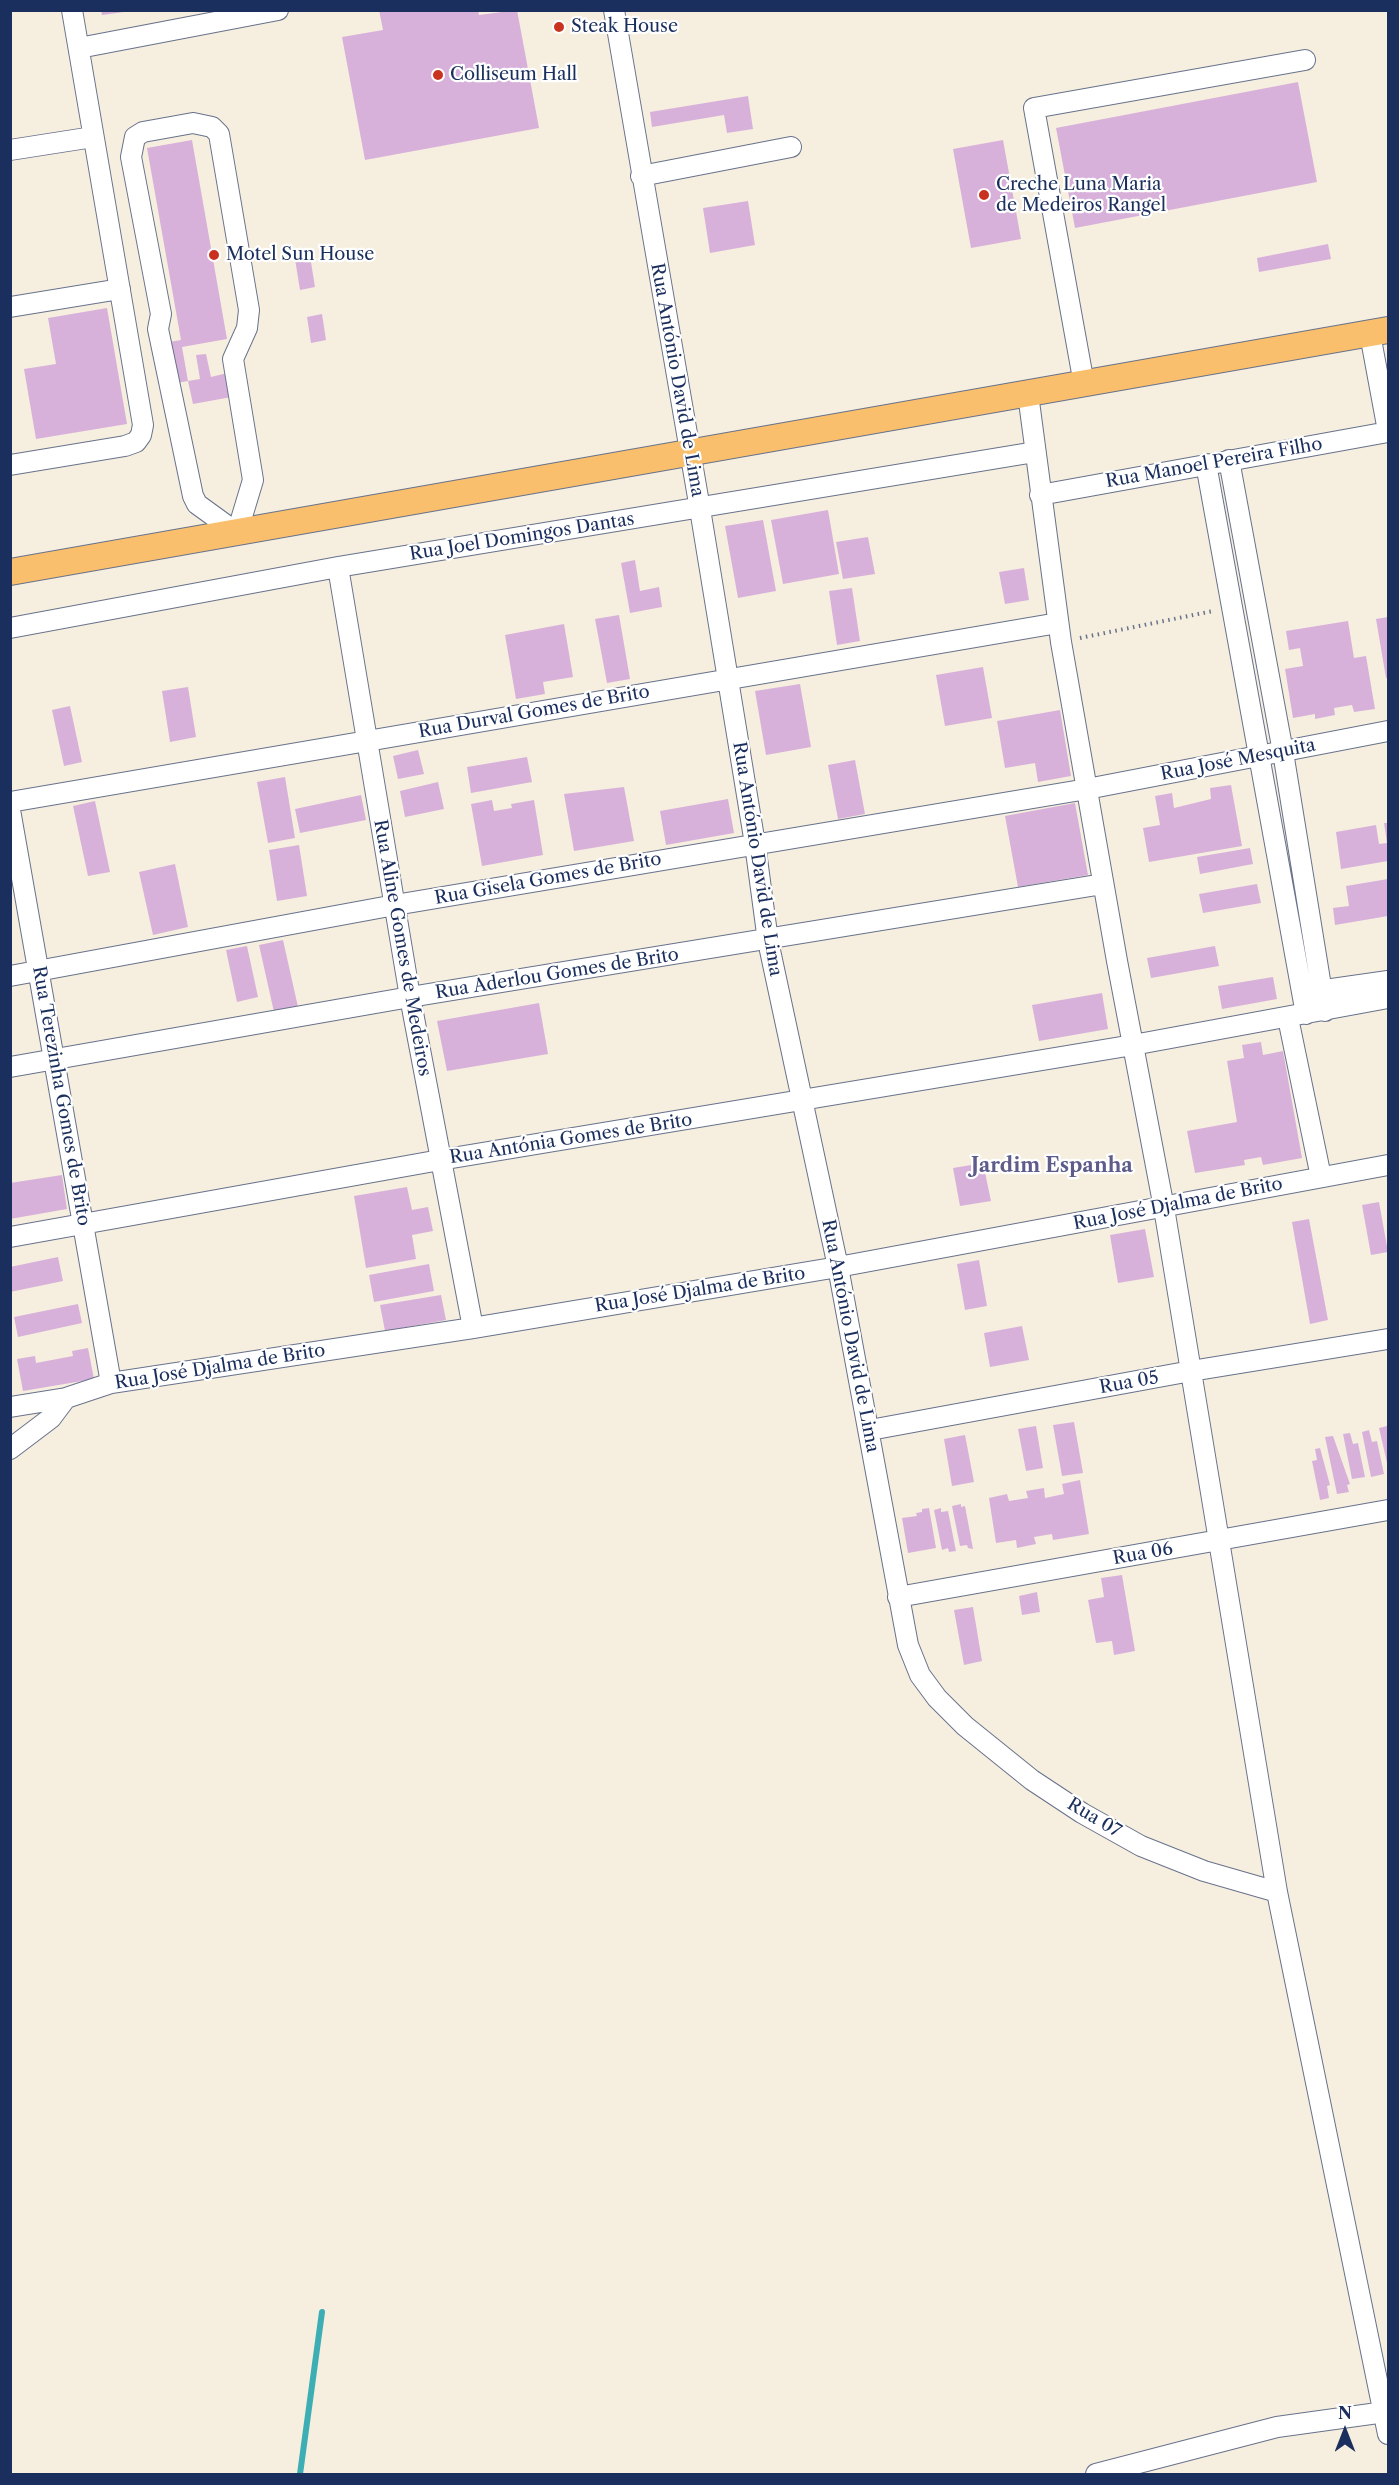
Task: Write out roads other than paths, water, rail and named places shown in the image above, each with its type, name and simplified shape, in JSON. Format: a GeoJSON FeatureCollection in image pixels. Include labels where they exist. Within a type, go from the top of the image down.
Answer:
{"type":"FeatureCollection","features":[{"type":"Feature","properties":{"kind":"main road"},"geometry":{"type":"LineString","coordinates":[[10,572],[1379,332]]}},
{"type":"Feature","properties":{"kind":"street"},"geometry":{"type":"LineString","coordinates":[[10,465],[125,446],[136,442],[141,435],[143,425],[72,10]]}},
{"type":"Feature","properties":{"kind":"street"},"geometry":{"type":"LineString","coordinates":[[79,48],[278,10]]}},
{"type":"Feature","properties":{"kind":"street","name":"Rua António David de Lima"},"geometry":{"type":"LineString","coordinates":[[614,10],[641,176],[691,453],[726,679],[755,844],[768,940],[838,1267],[908,1645],[920,1675],[937,1698]]}},
{"type":"Feature","properties":{"kind":"street"},"geometry":{"type":"LineString","coordinates":[[1084,384],[1034,108],[1305,60]]}},
{"type":"Feature","properties":{"kind":"street"},"geometry":{"type":"LineString","coordinates":[[193,123],[212,127],[219,134],[249,310],[247,328],[233,359],[253,480],[237,533],[197,504],[193,496],[158,329],[161,314],[131,157],[135,136],[143,132],[193,123]]}},
{"type":"Feature","properties":{"kind":"street"},"geometry":{"type":"LineString","coordinates":[[10,150],[93,136]]}},
{"type":"Feature","properties":{"kind":"street"},"geometry":{"type":"LineString","coordinates":[[641,176],[792,147]]}},
{"type":"Feature","properties":{"kind":"street"},"geometry":{"type":"LineString","coordinates":[[10,308],[120,289]]}},
{"type":"Feature","properties":{"kind":"street"},"geometry":{"type":"LineString","coordinates":[[1379,332],[1389,432]]}},
{"type":"Feature","properties":{"kind":"street"},"geometry":{"type":"LineString","coordinates":[[1028,394],[1060,632],[1086,789],[1164,1208],[1277,1892],[1389,2434]]}},
{"type":"Feature","properties":{"kind":"street","name":"Rua Manoel Pereira Filho"},"geometry":{"type":"LineString","coordinates":[[1040,495],[1389,432]]}},
{"type":"Feature","properties":{"kind":"street","name":"Rua Joel Domingos Dantas"},"geometry":{"type":"LineString","coordinates":[[10,628],[338,567],[1035,452]]}},
{"type":"Feature","properties":{"kind":"street"},"geometry":{"type":"LineString","coordinates":[[1229,460],[1283,752],[1322,990],[1306,1014]]}},
{"type":"Feature","properties":{"kind":"street"},"geometry":{"type":"LineString","coordinates":[[1206,464],[1306,1014],[1321,1177]]}},
{"type":"Feature","properties":{"kind":"street","name":"Rua Aline Gomes de Medeiros"},"geometry":{"type":"LineString","coordinates":[[338,567],[410,997],[473,1328]]}},
{"type":"Feature","properties":{"kind":"street","name":"Rua Durval Gomes de Brito"},"geometry":{"type":"LineString","coordinates":[[10,802],[726,679],[1060,632]]}},
{"type":"Feature","properties":{"kind":"street","name":"Rua José Mesquita"},"geometry":{"type":"LineString","coordinates":[[1086,789],[1389,731]]}},
{"type":"Feature","properties":{"kind":"street","name":"Rua Gisela Gomes de Brito"},"geometry":{"type":"LineString","coordinates":[[10,976],[395,905],[1086,789]]}},
{"type":"Feature","properties":{"kind":"street","name":"Rua Terezinha Gomes de Brito"},"geometry":{"type":"LineString","coordinates":[[10,810],[85,1224],[111,1383]]}},
{"type":"Feature","properties":{"kind":"street","name":"Rua Aderlou Gomes de Brito"},"geometry":{"type":"LineString","coordinates":[[10,1067],[410,997],[1103,884]]}},
{"type":"Feature","properties":{"kind":"street"},"geometry":{"type":"LineString","coordinates":[[1302,993],[1389,981]]}},
{"type":"Feature","properties":{"kind":"street","name":"Rua Antónia Gomes de Brito"},"geometry":{"type":"LineString","coordinates":[[10,1237],[440,1160],[801,1102],[1133,1045],[1389,998]]}},
{"type":"Feature","properties":{"kind":"street","name":"Rua José Djalma de Brito"},"geometry":{"type":"LineString","coordinates":[[10,1407],[66,1398],[111,1383],[473,1328],[838,1267],[1389,1166]]}},
{"type":"Feature","properties":{"kind":"street","name":"Rua 05"},"geometry":{"type":"LineString","coordinates":[[870,1430],[1191,1371],[1389,1339]]}},
{"type":"Feature","properties":{"kind":"street"},"geometry":{"type":"LineString","coordinates":[[10,1449],[51,1418],[66,1398]]}},
{"type":"Feature","properties":{"kind":"street","name":"Rua 06"},"geometry":{"type":"LineString","coordinates":[[898,1597],[1389,1510]]}},
{"type":"Feature","properties":{"kind":"street","name":"Rua 07"},"geometry":{"type":"LineString","coordinates":[[937,1698],[965,1726],[1032,1780],[1082,1813],[1141,1846],[1204,1871],[1277,1892]]}},
{"type":"Feature","properties":{"kind":"street"},"geometry":{"type":"LineString","coordinates":[[1096,2475],[1277,2427],[1385,2412]]}},
{"type":"Feature","properties":{"kind":"waterway"},"geometry":{"type":"LineString","coordinates":[[300,2474],[322,2312]]}},
{"type":"Feature","properties":{"kind":"place","name":"Steak House"},"geometry":{"type":"Point","coordinates":[559,27]}},
{"type":"Feature","properties":{"kind":"place","name":"Colliseum Hall"},"geometry":{"type":"Point","coordinates":[438,75]}},
{"type":"Feature","properties":{"kind":"place","name":"Creche Luna Maria de Medeiros Rangel"},"geometry":{"type":"Point","coordinates":[984,195]}},
{"type":"Feature","properties":{"kind":"place","name":"Motel Sun House"},"geometry":{"type":"Point","coordinates":[214,255]}},
{"type":"Feature","properties":{"kind":"district","name":"Jardim Espanha"},"geometry":{"type":"Point","coordinates":[1052,1166]}}]}
